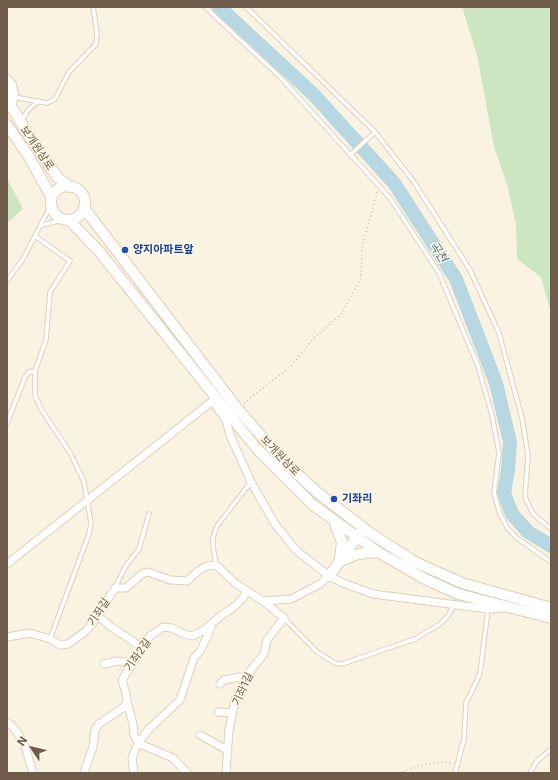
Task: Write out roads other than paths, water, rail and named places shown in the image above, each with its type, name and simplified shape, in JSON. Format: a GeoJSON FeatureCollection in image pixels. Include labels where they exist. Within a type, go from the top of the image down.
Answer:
{"type":"FeatureCollection","features":[{"type":"Feature","properties":{"kind":"main road","name":"보개원삼로"},"geometry":{"type":"LineString","coordinates":[[7,80],[13,89],[10,102],[21,123],[58,177],[70,187],[77,189],[82,194],[85,201],[84,208],[237,408],[282,460],[317,492],[364,528],[416,562],[446,577],[505,596],[551,608]]}},
{"type":"Feature","properties":{"kind":"main road","name":"보개원삼로"},"geometry":{"type":"LineString","coordinates":[[7,125],[28,155],[52,202],[56,215],[66,220],[98,250],[214,400],[253,445],[313,505],[378,552],[441,587],[506,608],[551,618]]}},
{"type":"Feature","properties":{"kind":"main road"},"geometry":{"type":"LineString","coordinates":[[52,202],[60,189],[70,187]]}},
{"type":"Feature","properties":{"kind":"main road"},"geometry":{"type":"LineString","coordinates":[[66,220],[78,217],[84,208]]}},
{"type":"Feature","properties":{"kind":"main road"},"geometry":{"type":"LineString","coordinates":[[334,521],[342,542],[340,562]]}},
{"type":"Feature","properties":{"kind":"main road"},"geometry":{"type":"LineString","coordinates":[[329,576],[364,528]]}},
{"type":"Feature","properties":{"kind":"main road"},"geometry":{"type":"LineString","coordinates":[[340,562],[358,554],[378,552]]}},
{"type":"Feature","properties":{"kind":"street","name":"보개원삼로"},"geometry":{"type":"LineString","coordinates":[[214,400],[226,420],[230,435],[252,482],[275,524],[296,550],[329,576],[373,594],[488,609],[506,608]]}},
{"type":"Feature","properties":{"kind":"street"},"geometry":{"type":"LineString","coordinates":[[7,564],[214,400]]}},
{"type":"Feature","properties":{"kind":"street"},"geometry":{"type":"LineString","coordinates":[[216,565],[247,592],[263,601],[284,618]]}},
{"type":"Feature","properties":{"kind":"street","name":"기좌길"},"geometry":{"type":"LineString","coordinates":[[7,637],[30,633],[50,638],[60,645],[68,644],[86,631],[98,616],[115,588],[126,588],[142,574],[148,572],[170,580],[187,581],[198,571],[207,566],[216,565]]}},
{"type":"Feature","properties":{"kind":"street"},"geometry":{"type":"LineString","coordinates":[[263,601],[291,599],[320,584],[329,576]]}},
{"type":"Feature","properties":{"kind":"street","name":"기좌2길"},"geometry":{"type":"LineString","coordinates":[[138,743],[134,735],[133,724],[122,680],[150,636],[163,627],[172,628],[192,636],[204,630],[214,623],[222,614],[234,607],[247,592]]}},
{"type":"Feature","properties":{"kind":"street"},"geometry":{"type":"LineString","coordinates":[[98,616],[111,627],[143,648]]}},
{"type":"Feature","properties":{"kind":"street","name":"기좌1길"},"geometry":{"type":"LineString","coordinates":[[226,773],[227,750],[235,700],[250,671],[264,654],[267,640],[284,618]]}},
{"type":"Feature","properties":{"kind":"street"},"geometry":{"type":"LineString","coordinates":[[134,773],[132,758],[138,743],[149,729],[180,700],[185,689],[194,658],[201,650],[214,623]]}},
{"type":"Feature","properties":{"kind":"street"},"geometry":{"type":"LineString","coordinates":[[104,664],[117,661],[132,663]]}},
{"type":"Feature","properties":{"kind":"street"},"geometry":{"type":"LineString","coordinates":[[220,684],[224,680],[240,677],[244,681]]}},
{"type":"Feature","properties":{"kind":"street"},"geometry":{"type":"LineString","coordinates":[[84,773],[93,747],[95,730],[99,724],[124,707],[127,702]]}},
{"type":"Feature","properties":{"kind":"street"},"geometry":{"type":"LineString","coordinates":[[218,712],[232,713]]}},
{"type":"Feature","properties":{"kind":"street"},"geometry":{"type":"LineString","coordinates":[[7,722],[15,729],[24,744],[33,773]]}},
{"type":"Feature","properties":{"kind":"street"},"geometry":{"type":"LineString","coordinates":[[200,734],[227,750]]}},
{"type":"Feature","properties":{"kind":"street"},"geometry":{"type":"LineString","coordinates":[[138,743],[173,758],[187,773]]}},
{"type":"Feature","properties":{"kind":"lane"},"geometry":{"type":"LineString","coordinates":[[10,102],[39,101],[47,103],[55,99],[69,72],[96,44],[97,32],[93,7]]}},
{"type":"Feature","properties":{"kind":"lane"},"geometry":{"type":"LineString","coordinates":[[205,7],[280,77],[390,198],[439,273],[478,366],[497,438],[499,454],[494,493],[500,514],[508,529],[517,538],[551,562]]}},
{"type":"Feature","properties":{"kind":"lane"},"geometry":{"type":"LineString","coordinates":[[246,7],[375,132],[414,182],[448,233],[470,270],[499,333],[522,418],[528,455],[525,497],[533,514],[551,529]]}},
{"type":"Feature","properties":{"kind":"lane"},"geometry":{"type":"LineString","coordinates":[[21,123],[29,109],[39,101]]}},
{"type":"Feature","properties":{"kind":"lane"},"geometry":{"type":"LineString","coordinates":[[350,154],[375,132]]}},
{"type":"Feature","properties":{"kind":"lane"},"geometry":{"type":"LineString","coordinates":[[7,281],[23,259],[52,202]]}},
{"type":"Feature","properties":{"kind":"lane"},"geometry":{"type":"LineString","coordinates":[[42,224],[66,220]]}},
{"type":"Feature","properties":{"kind":"lane"},"geometry":{"type":"LineString","coordinates":[[35,236],[70,261],[50,292],[46,340],[35,371],[34,389],[38,402],[53,429],[71,454],[84,482],[90,523],[89,534],[50,638]]}},
{"type":"Feature","properties":{"kind":"lane"},"geometry":{"type":"LineString","coordinates":[[7,423],[25,378],[29,372],[35,371]]}},
{"type":"Feature","properties":{"kind":"lane"},"geometry":{"type":"LineString","coordinates":[[216,565],[212,546],[213,537],[217,526],[252,482]]}},
{"type":"Feature","properties":{"kind":"lane"},"geometry":{"type":"LineString","coordinates":[[115,588],[124,567],[139,549],[148,514]]}},
{"type":"Feature","properties":{"kind":"lane"},"geometry":{"type":"LineString","coordinates":[[284,618],[318,652],[335,663],[342,664],[415,638],[440,624],[448,616],[454,605]]}},
{"type":"Feature","properties":{"kind":"lane"},"geometry":{"type":"LineString","coordinates":[[455,773],[466,726],[466,703],[479,676],[488,609]]}},
{"type":"Feature","properties":{"kind":"lane"},"geometry":{"type":"LineString","coordinates":[[530,773],[536,762],[551,749]]}},
{"type":"Feature","properties":{"kind":"waterway","name":"곡천"},"geometry":{"type":"LineString","coordinates":[[219,7],[314,95],[394,183],[456,279],[496,383],[510,442],[508,470],[504,493],[512,514],[528,532],[551,546]]}},
{"type":"Feature","properties":{"kind":"place","name":"양지아파트앞"},"geometry":{"type":"Point","coordinates":[125,250]}},
{"type":"Feature","properties":{"kind":"place","name":"기좌리"},"geometry":{"type":"Point","coordinates":[334,499]}}]}
